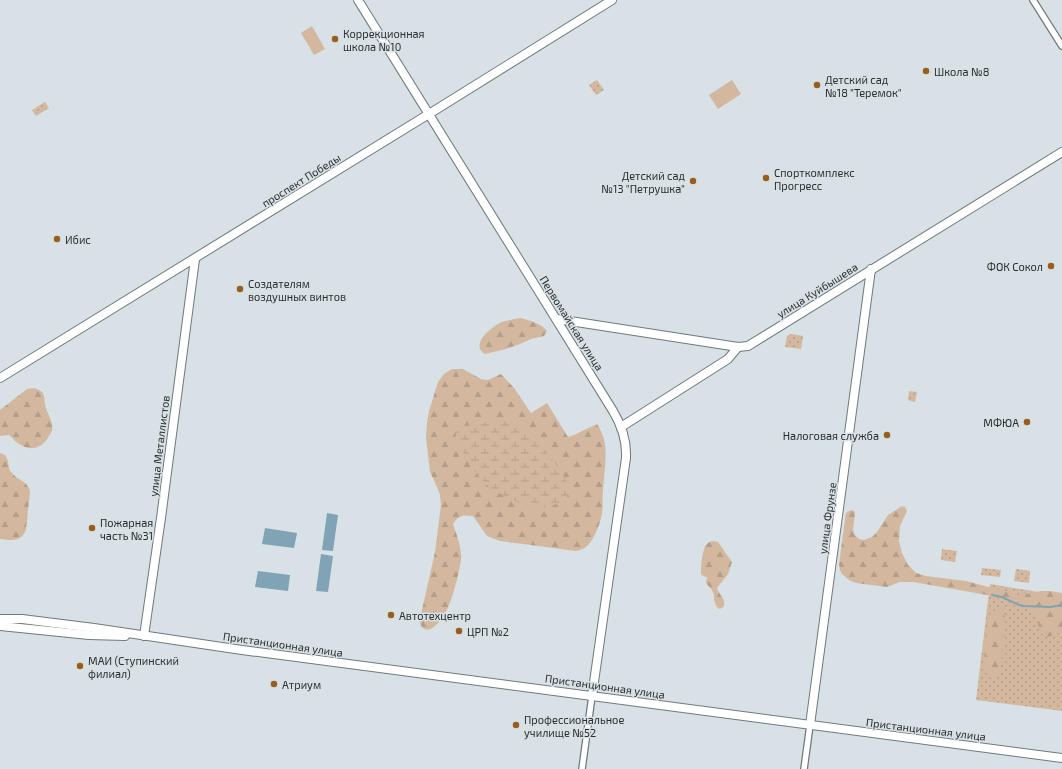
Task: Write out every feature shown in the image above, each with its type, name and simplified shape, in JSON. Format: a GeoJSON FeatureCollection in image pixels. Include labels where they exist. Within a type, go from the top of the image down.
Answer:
{"type":"FeatureCollection","features":[{"type":"Feature","properties":{"kind":"main road","name":"Первомайская улица"},"geometry":{"type":"LineString","coordinates":[[358,0],[557,319],[622,427],[626,444],[626,458],[592,696]]}},
{"type":"Feature","properties":{"kind":"main road","name":"проспект Победы"},"geometry":{"type":"LineString","coordinates":[[0,378],[612,0]]}},
{"type":"Feature","properties":{"kind":"main road","name":"улица Куйбышева"},"geometry":{"type":"LineString","coordinates":[[557,319],[744,347],[753,343],[1062,152]]}},
{"type":"Feature","properties":{"kind":"main road","name":"улица Металлистов"},"geometry":{"type":"LineString","coordinates":[[144,636],[161,518],[194,259]]}},
{"type":"Feature","properties":{"kind":"main road","name":"улица Фрунзе"},"geometry":{"type":"LineString","coordinates":[[810,725],[871,269]]}},
{"type":"Feature","properties":{"kind":"main road"},"geometry":{"type":"LineString","coordinates":[[622,427],[728,359],[738,347]]}},
{"type":"Feature","properties":{"kind":"main road"},"geometry":{"type":"LineString","coordinates":[[0,615],[22,619]]}},
{"type":"Feature","properties":{"kind":"main road","name":"Пристанционная улица"},"geometry":{"type":"LineString","coordinates":[[0,619],[22,619],[116,631],[144,636],[1062,758]]}},
{"type":"Feature","properties":{"kind":"main road","name":"Пристанционная улица"},"geometry":{"type":"LineString","coordinates":[[0,626],[89,635],[118,637],[144,636]]}},
{"type":"Feature","properties":{"kind":"street"},"geometry":{"type":"LineString","coordinates":[[1033,0],[1062,46]]}},
{"type":"Feature","properties":{"kind":"street"},"geometry":{"type":"LineString","coordinates":[[582,769],[592,696]]}},
{"type":"Feature","properties":{"kind":"street","name":"улица Фрунзе"},"geometry":{"type":"LineString","coordinates":[[804,769],[810,725]]}},
{"type":"Feature","properties":{"kind":"green space"},"geometry":{"type":"Polygon","coordinates":[[[312,26],[325,49],[314,55],[301,33],[312,26]]]}},
{"type":"Feature","properties":{"kind":"green space"},"geometry":{"type":"Polygon","coordinates":[[[597,80],[604,90],[596,95],[589,85],[597,80]]]}},
{"type":"Feature","properties":{"kind":"green space"},"geometry":{"type":"Polygon","coordinates":[[[732,80],[741,94],[718,109],[709,95],[732,80]]]}},
{"type":"Feature","properties":{"kind":"green space"},"geometry":{"type":"Polygon","coordinates":[[[45,102],[49,108],[36,116],[32,110],[45,102]]]}},
{"type":"Feature","properties":{"kind":"green space"},"geometry":{"type":"Polygon","coordinates":[[[521,318],[545,328],[547,331],[544,336],[531,339],[506,349],[485,354],[481,350],[481,341],[493,327],[502,322],[521,318]]]}},
{"type":"Feature","properties":{"kind":"green space"},"geometry":{"type":"Polygon","coordinates":[[[791,334],[803,336],[801,349],[785,347],[787,336],[791,334]]]}},
{"type":"Feature","properties":{"kind":"green space"},"geometry":{"type":"Polygon","coordinates":[[[452,369],[463,369],[481,379],[488,380],[501,374],[514,388],[531,413],[547,403],[568,437],[597,424],[604,440],[606,456],[602,510],[599,526],[592,540],[586,547],[576,551],[500,541],[487,536],[473,516],[459,517],[453,524],[461,551],[461,560],[454,589],[445,613],[436,625],[432,628],[425,629],[420,623],[420,619],[435,552],[441,505],[440,495],[430,472],[426,438],[427,423],[438,382],[444,374],[452,369]]]}},
{"type":"Feature","properties":{"kind":"green space"},"geometry":{"type":"Polygon","coordinates":[[[34,388],[43,393],[51,420],[52,431],[47,440],[40,446],[29,448],[19,444],[9,435],[0,436],[0,410],[27,389],[34,388]]]}},
{"type":"Feature","properties":{"kind":"green space"},"geometry":{"type":"Polygon","coordinates":[[[909,391],[917,392],[915,402],[908,400],[909,391]]]}},
{"type":"Feature","properties":{"kind":"green space"},"geometry":{"type":"Polygon","coordinates":[[[500,419],[513,422],[521,427],[537,442],[560,469],[568,486],[569,494],[563,501],[544,508],[534,508],[502,495],[489,487],[476,473],[455,440],[456,433],[460,427],[500,419]]]}},
{"type":"Feature","properties":{"kind":"green space"},"geometry":{"type":"Polygon","coordinates":[[[0,453],[5,455],[14,476],[25,483],[29,487],[30,491],[26,530],[21,537],[15,540],[0,539],[0,453]]]}},
{"type":"Feature","properties":{"kind":"green space"},"geometry":{"type":"Polygon","coordinates":[[[902,506],[905,507],[907,511],[900,526],[899,541],[902,553],[908,565],[916,573],[926,576],[966,581],[1019,595],[1041,591],[1062,593],[1062,632],[1048,637],[1042,634],[1037,617],[1031,609],[1016,601],[913,582],[900,582],[887,587],[856,583],[849,580],[842,574],[839,564],[846,513],[853,510],[855,513],[853,529],[854,534],[859,539],[864,540],[872,537],[888,515],[902,506]]]}},
{"type":"Feature","properties":{"kind":"green space"},"geometry":{"type":"Polygon","coordinates":[[[713,541],[718,542],[732,562],[728,574],[717,588],[724,604],[722,608],[719,609],[715,603],[713,592],[706,583],[707,577],[701,574],[702,558],[705,546],[713,541]]]}},
{"type":"Feature","properties":{"kind":"green space"},"geometry":{"type":"Polygon","coordinates":[[[942,549],[957,551],[955,562],[941,560],[942,549]]]}},
{"type":"Feature","properties":{"kind":"green space"},"geometry":{"type":"Polygon","coordinates":[[[982,568],[1001,570],[1000,577],[981,575],[982,568]]]}},
{"type":"Feature","properties":{"kind":"green space"},"geometry":{"type":"Polygon","coordinates":[[[1016,569],[1030,571],[1029,583],[1014,581],[1016,569]]]}},
{"type":"Feature","properties":{"kind":"green space"},"geometry":{"type":"Polygon","coordinates":[[[990,584],[1062,596],[1062,711],[976,700],[990,584]]]}},
{"type":"Feature","properties":{"kind":"green space"},"geometry":{"type":"Polygon","coordinates":[[[1000,608],[1004,611],[1005,618],[1001,666],[998,674],[991,678],[986,673],[984,665],[987,621],[990,614],[996,609],[1000,608]]]}},
{"type":"Feature","properties":{"kind":"water"},"geometry":{"type":"Polygon","coordinates":[[[327,513],[338,515],[333,551],[322,550],[327,513]]]}},
{"type":"Feature","properties":{"kind":"water"},"geometry":{"type":"Polygon","coordinates":[[[265,528],[297,533],[294,548],[262,544],[265,528]]]}},
{"type":"Feature","properties":{"kind":"water"},"geometry":{"type":"Polygon","coordinates":[[[321,554],[333,556],[328,592],[316,591],[321,554]]]}},
{"type":"Feature","properties":{"kind":"water"},"geometry":{"type":"Polygon","coordinates":[[[258,571],[290,575],[288,591],[255,587],[258,571]]]}},
{"type":"Feature","properties":{"kind":"waterway"},"geometry":{"type":"LineString","coordinates":[[992,595],[1002,597],[1024,606],[1050,607],[1062,605]]}},
{"type":"Feature","properties":{"kind":"place","name":"Коррекционная школа №10"},"geometry":{"type":"Point","coordinates":[335,39]}},
{"type":"Feature","properties":{"kind":"place","name":"Школа №8"},"geometry":{"type":"Point","coordinates":[926,71]}},
{"type":"Feature","properties":{"kind":"place","name":"Детский сад №18 \"Теремок\""},"geometry":{"type":"Point","coordinates":[817,85]}},
{"type":"Feature","properties":{"kind":"place","name":"Спорткомплекс Прогресс"},"geometry":{"type":"Point","coordinates":[766,178]}},
{"type":"Feature","properties":{"kind":"place","name":"Детский сад №13 \"Петрушка\""},"geometry":{"type":"Point","coordinates":[693,181]}},
{"type":"Feature","properties":{"kind":"place","name":"Ибис"},"geometry":{"type":"Point","coordinates":[57,239]}},
{"type":"Feature","properties":{"kind":"place","name":"ФОК Сокол"},"geometry":{"type":"Point","coordinates":[1051,266]}},
{"type":"Feature","properties":{"kind":"place","name":"Создателям воздушных винтов"},"geometry":{"type":"Point","coordinates":[240,289]}},
{"type":"Feature","properties":{"kind":"place","name":"МФЮА"},"geometry":{"type":"Point","coordinates":[1027,422]}},
{"type":"Feature","properties":{"kind":"place","name":"Налоговая служба"},"geometry":{"type":"Point","coordinates":[887,435]}},
{"type":"Feature","properties":{"kind":"place","name":"Пожарная часть №31"},"geometry":{"type":"Point","coordinates":[92,528]}},
{"type":"Feature","properties":{"kind":"place","name":"Автотехцентр"},"geometry":{"type":"Point","coordinates":[391,615]}},
{"type":"Feature","properties":{"kind":"place","name":"ЦРП №2"},"geometry":{"type":"Point","coordinates":[459,631]}},
{"type":"Feature","properties":{"kind":"place","name":"МАИ (Ступинский филиал)"},"geometry":{"type":"Point","coordinates":[80,666]}},
{"type":"Feature","properties":{"kind":"place","name":"Атриум"},"geometry":{"type":"Point","coordinates":[274,684]}},
{"type":"Feature","properties":{"kind":"place","name":"Профессиональное училище №52"},"geometry":{"type":"Point","coordinates":[516,725]}}]}
